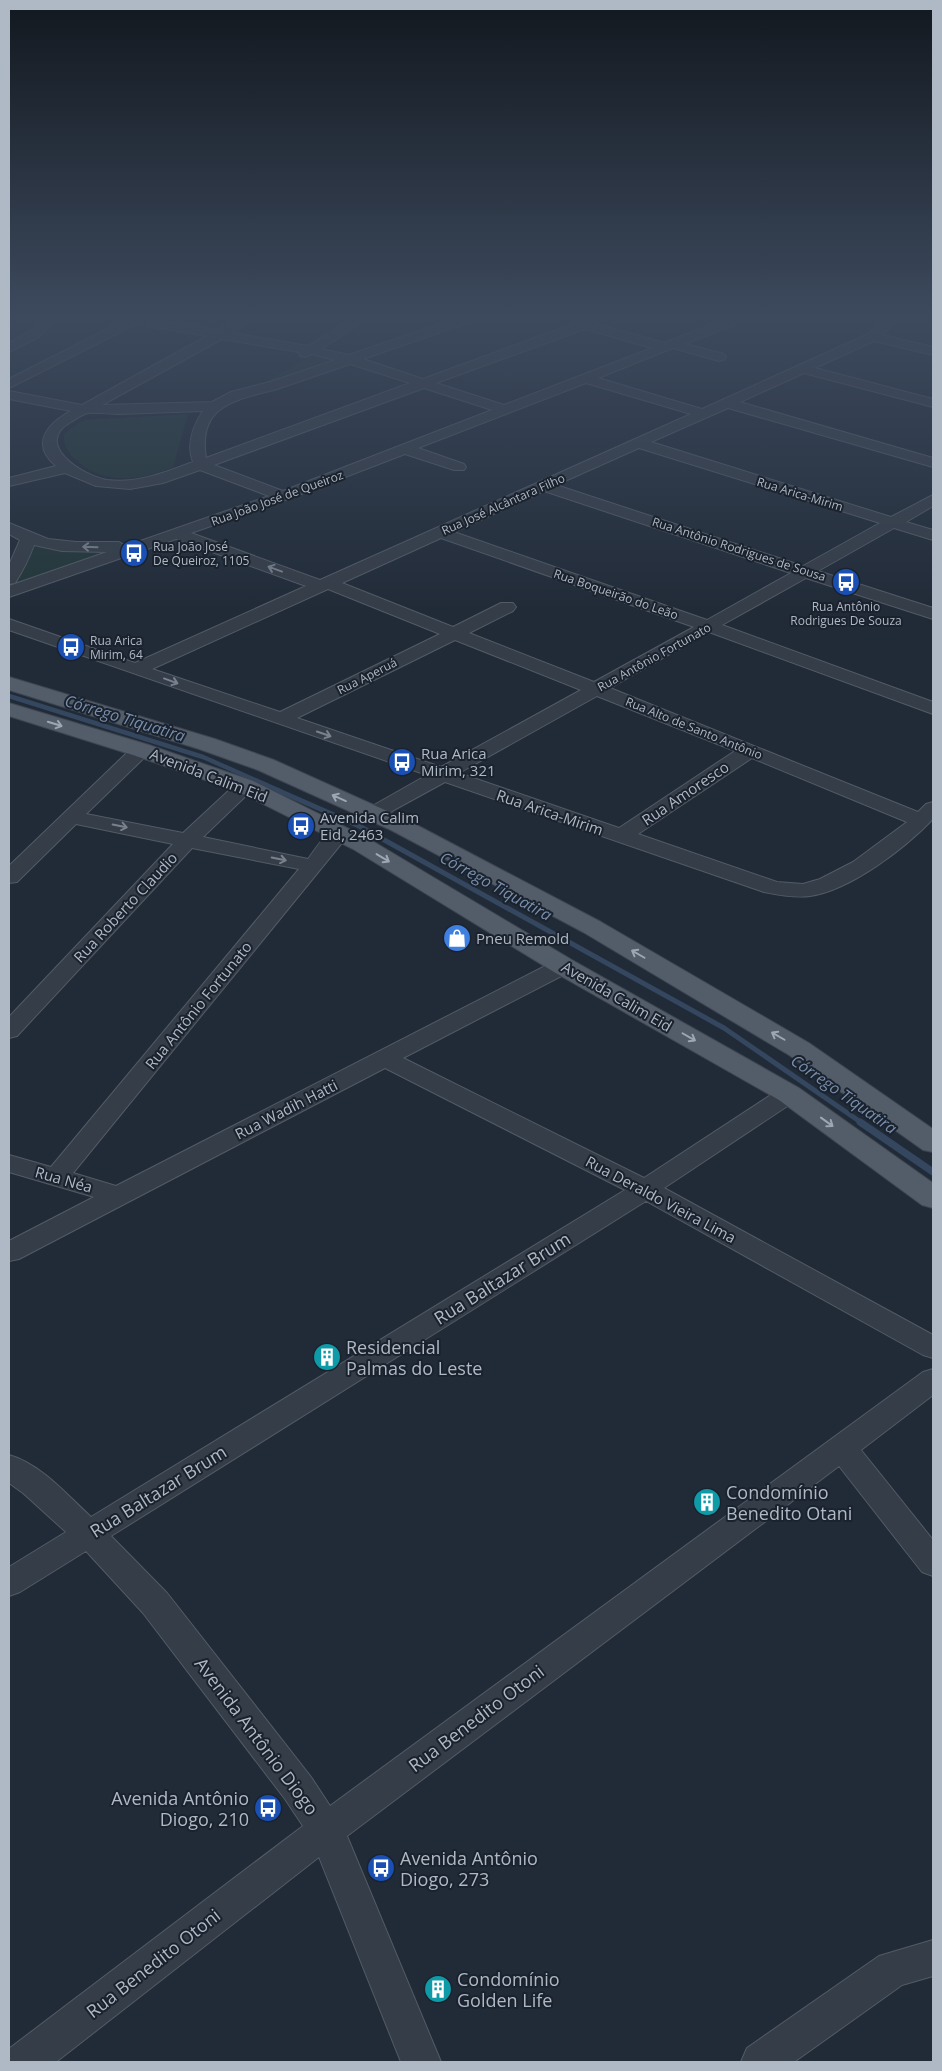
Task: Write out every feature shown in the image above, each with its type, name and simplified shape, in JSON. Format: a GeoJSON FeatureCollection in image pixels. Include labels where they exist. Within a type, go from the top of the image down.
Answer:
{"type":"FeatureCollection","features":[{"type":"Feature","properties":{"kind":"main road","name":"Avenida Calim Eid"},"geometry":{"type":"LineString","coordinates":[[9,683],[207,744],[266,765],[374,813],[592,927],[783,1039],[933,1143]]}},
{"type":"Feature","properties":{"kind":"main road","name":"Avenida Calim Eid"},"geometry":{"type":"LineString","coordinates":[[9,709],[141,750],[245,786],[340,833],[563,966],[789,1094],[933,1198]]}},
{"type":"Feature","properties":{"kind":"street"},"geometry":{"type":"LineString","coordinates":[[73,416],[57,426],[49,437],[50,446],[66,468],[101,483],[131,485],[158,480],[335,416]]}},
{"type":"Feature","properties":{"kind":"street"},"geometry":{"type":"LineString","coordinates":[[201,465],[198,456],[198,438],[206,416]]}},
{"type":"Feature","properties":{"kind":"street","name":"Rua João José de Queiroz"},"geometry":{"type":"LineString","coordinates":[[9,592],[283,496],[491,416]]}},
{"type":"Feature","properties":{"kind":"street","name":"Rua José Alcântara Filho"},"geometry":{"type":"LineString","coordinates":[[136,669],[700,416]]}},
{"type":"Feature","properties":{"kind":"street"},"geometry":{"type":"LineString","coordinates":[[770,416],[933,463]]}},
{"type":"Feature","properties":{"kind":"street","name":"Rua Arica-Mirim"},"geometry":{"type":"LineString","coordinates":[[638,443],[933,535]]}},
{"type":"Feature","properties":{"kind":"street"},"geometry":{"type":"LineString","coordinates":[[405,449],[459,467]]}},
{"type":"Feature","properties":{"kind":"street"},"geometry":{"type":"LineString","coordinates":[[201,465],[283,496]]}},
{"type":"Feature","properties":{"kind":"street"},"geometry":{"type":"LineString","coordinates":[[9,482],[66,468]]}},
{"type":"Feature","properties":{"kind":"street","name":"Rua Antônio Rodrigues de Sousa"},"geometry":{"type":"LineString","coordinates":[[544,486],[933,614]]}},
{"type":"Feature","properties":{"kind":"street","name":"Rua Antônio Fortunato"},"geometry":{"type":"LineString","coordinates":[[374,813],[933,500]]}},
{"type":"Feature","properties":{"kind":"street"},"geometry":{"type":"LineString","coordinates":[[9,528],[28,539],[52,544],[80,547],[138,547]]}},
{"type":"Feature","properties":{"kind":"street","name":"Rua Boqueirão do Leão"},"geometry":{"type":"LineString","coordinates":[[439,532],[708,626],[933,708]]}},
{"type":"Feature","properties":{"kind":"street","name":"Rua Alto de Santo Antônio"},"geometry":{"type":"LineString","coordinates":[[178,534],[324,584],[750,750],[927,814]]}},
{"type":"Feature","properties":{"kind":"street"},"geometry":{"type":"LineString","coordinates":[[9,580],[20,560],[28,539]]}},
{"type":"Feature","properties":{"kind":"street","name":"Rua Aperuá"},"geometry":{"type":"LineString","coordinates":[[281,719],[507,607]]}},
{"type":"Feature","properties":{"kind":"street"},"geometry":{"type":"LineString","coordinates":[[9,643],[14,627]]}},
{"type":"Feature","properties":{"kind":"street","name":"Rua Arica-Mirim"},"geometry":{"type":"LineString","coordinates":[[14,627],[772,887],[800,891],[828,884],[866,862],[927,814]]}},
{"type":"Feature","properties":{"kind":"street"},"geometry":{"type":"LineString","coordinates":[[9,877],[141,750]]}},
{"type":"Feature","properties":{"kind":"street","name":"Rua Amoresco"},"geometry":{"type":"LineString","coordinates":[[621,836],[750,750]]}},
{"type":"Feature","properties":{"kind":"street","name":"Rua Roberto Claudio"},"geometry":{"type":"LineString","coordinates":[[9,1031],[188,840],[245,786]]}},
{"type":"Feature","properties":{"kind":"street"},"geometry":{"type":"LineString","coordinates":[[72,817],[313,866]]}},
{"type":"Feature","properties":{"kind":"street","name":"Rua Antônio Fortunato"},"geometry":{"type":"LineString","coordinates":[[57,1176],[340,833]]}},
{"type":"Feature","properties":{"kind":"street","name":"Rua Wadih Hatti"},"geometry":{"type":"LineString","coordinates":[[9,1252],[563,966]]}},
{"type":"Feature","properties":{"kind":"street","name":"Rua Deraldo Vieira Lima"},"geometry":{"type":"LineString","coordinates":[[384,1058],[645,1189],[933,1348]]}},
{"type":"Feature","properties":{"kind":"street","name":"Rua Baltazar Brum"},"geometry":{"type":"LineString","coordinates":[[9,1583],[645,1189],[789,1094]]}},
{"type":"Feature","properties":{"kind":"street","name":"Rua Néa"},"geometry":{"type":"LineString","coordinates":[[9,1163],[118,1195]]}},
{"type":"Feature","properties":{"kind":"street","name":"Rua Benedito Otoni"},"geometry":{"type":"LineString","coordinates":[[24,2062],[326,1830],[933,1380]]}},
{"type":"Feature","properties":{"kind":"street"},"geometry":{"type":"LineString","coordinates":[[842,1448],[933,1563]]}},
{"type":"Feature","properties":{"kind":"street","name":"Avenida Antônio Diogo"},"geometry":{"type":"LineString","coordinates":[[9,1467],[34,1484],[88,1533],[156,1603],[298,1788],[326,1830],[421,2062]]}},
{"type":"Feature","properties":{"kind":"street"},"geometry":{"type":"LineString","coordinates":[[761,2062],[865,1987],[893,1970],[933,1958]]}},
{"type":"Feature","properties":{"kind":"green space"},"geometry":{"type":"Polygon","coordinates":[[[188,416],[173,467],[148,475],[124,478],[111,477],[88,469],[69,452],[64,442],[64,434],[80,422],[86,420],[188,416]]]}},
{"type":"Feature","properties":{"kind":"green space"},"geometry":{"type":"Polygon","coordinates":[[[33,546],[116,551],[16,583],[33,546]]]}},
{"type":"Feature","properties":{"kind":"waterway","name":"Córrego Tiquatira"},"geometry":{"type":"LineString","coordinates":[[9,696],[203,757],[280,791]]}},
{"type":"Feature","properties":{"kind":"waterway","name":"Córrego Tiquatira"},"geometry":{"type":"LineString","coordinates":[[277,790],[359,826],[724,1028],[862,1123]]}},
{"type":"Feature","properties":{"kind":"waterway","name":"Córrego Tiquatira"},"geometry":{"type":"LineString","coordinates":[[860,1122],[933,1172]]}},
{"type":"Feature","properties":{"kind":"place","name":"Rua João José De Queiroz, 1105"},"geometry":{"type":"Point","coordinates":[134,553]}},
{"type":"Feature","properties":{"kind":"place","name":"Rua Antônio Rodrigues De Souza"},"geometry":{"type":"Point","coordinates":[846,582]}},
{"type":"Feature","properties":{"kind":"place","name":"Rua Arica Mirim, 64"},"geometry":{"type":"Point","coordinates":[71,647]}},
{"type":"Feature","properties":{"kind":"place","name":"Rua Arica Mirim, 321"},"geometry":{"type":"Point","coordinates":[402,762]}},
{"type":"Feature","properties":{"kind":"place","name":"Avenida Calim Eid, 2463"},"geometry":{"type":"Point","coordinates":[301,826]}},
{"type":"Feature","properties":{"kind":"place","name":"Pneu Remold"},"geometry":{"type":"Point","coordinates":[457,938]}},
{"type":"Feature","properties":{"kind":"place","name":"Residencial Palmas do Leste"},"geometry":{"type":"Point","coordinates":[327,1357]}},
{"type":"Feature","properties":{"kind":"place","name":"Condomínio Benedito Otani"},"geometry":{"type":"Point","coordinates":[707,1502]}},
{"type":"Feature","properties":{"kind":"place","name":"Avenida Antônio Diogo, 210"},"geometry":{"type":"Point","coordinates":[268,1808]}},
{"type":"Feature","properties":{"kind":"place","name":"Avenida Antônio Diogo, 273"},"geometry":{"type":"Point","coordinates":[381,1868]}},
{"type":"Feature","properties":{"kind":"place","name":"Condomínio Golden Life"},"geometry":{"type":"Point","coordinates":[438,1989]}}]}
